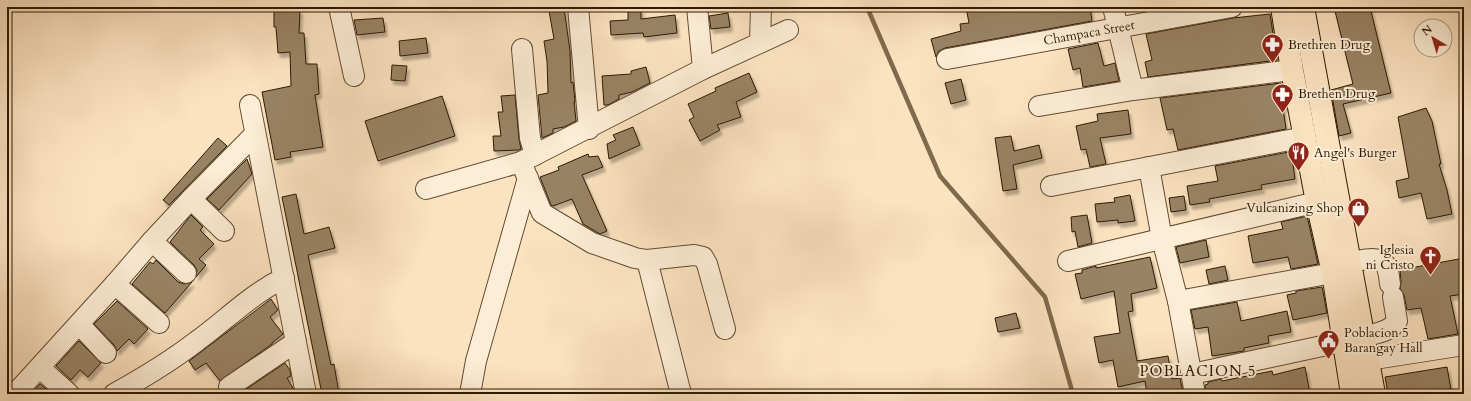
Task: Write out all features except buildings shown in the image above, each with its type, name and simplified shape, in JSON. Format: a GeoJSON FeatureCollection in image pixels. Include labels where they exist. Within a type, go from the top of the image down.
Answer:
{"type":"FeatureCollection","features":[{"type":"Feature","properties":{"kind":"main road"},"geometry":{"type":"LineString","coordinates":[[1282,7],[1292,70],[1317,202],[1341,267]]}},
{"type":"Feature","properties":{"kind":"main road"},"geometry":{"type":"LineString","coordinates":[[1303,7],[1341,267],[1354,338],[1352,394]]}},
{"type":"Feature","properties":{"kind":"main road"},"geometry":{"type":"LineString","coordinates":[[1354,338],[1368,360],[1374,394]]}},
{"type":"Feature","properties":{"kind":"street"},"geometry":{"type":"LineString","coordinates":[[339,7],[354,76]]}},
{"type":"Feature","properties":{"kind":"street"},"geometry":{"type":"LineString","coordinates":[[578,7],[588,129]]}},
{"type":"Feature","properties":{"kind":"street"},"geometry":{"type":"LineString","coordinates":[[697,7],[703,69]]}},
{"type":"Feature","properties":{"kind":"street"},"geometry":{"type":"LineString","coordinates":[[760,42],[761,7]]}},
{"type":"Feature","properties":{"kind":"street"},"geometry":{"type":"LineString","coordinates":[[1113,7],[1134,90]]}},
{"type":"Feature","properties":{"kind":"street","name":"Champaca Street"},"geometry":{"type":"LineString","coordinates":[[946,59],[1232,7]]}},
{"type":"Feature","properties":{"kind":"street"},"geometry":{"type":"LineString","coordinates":[[426,189],[528,165],[588,129],[703,69],[788,30]]}},
{"type":"Feature","properties":{"kind":"street"},"geometry":{"type":"LineString","coordinates":[[470,394],[476,361],[528,165],[530,138],[522,49]]}},
{"type":"Feature","properties":{"kind":"street"},"geometry":{"type":"LineString","coordinates":[[1039,106],[1134,90],[1292,70]]}},
{"type":"Feature","properties":{"kind":"street"},"geometry":{"type":"LineString","coordinates":[[250,105],[306,394]]}},
{"type":"Feature","properties":{"kind":"street"},"geometry":{"type":"LineString","coordinates":[[15,394],[40,368],[152,241],[191,199],[256,134]]}},
{"type":"Feature","properties":{"kind":"street"},"geometry":{"type":"LineString","coordinates":[[1051,186],[1305,137]]}},
{"type":"Feature","properties":{"kind":"street"},"geometry":{"type":"LineString","coordinates":[[528,165],[542,213],[592,243],[635,258],[647,260],[694,255],[703,257],[707,264],[725,329]]}},
{"type":"Feature","properties":{"kind":"street"},"geometry":{"type":"LineString","coordinates":[[1149,167],[1162,239],[1178,302],[1195,394]]}},
{"type":"Feature","properties":{"kind":"street"},"geometry":{"type":"LineString","coordinates":[[191,199],[224,231]]}},
{"type":"Feature","properties":{"kind":"street"},"geometry":{"type":"LineString","coordinates":[[1068,261],[1317,202]]}},
{"type":"Feature","properties":{"kind":"street"},"geometry":{"type":"LineString","coordinates":[[152,241],[186,273]]}},
{"type":"Feature","properties":{"kind":"street"},"geometry":{"type":"LineString","coordinates":[[1178,302],[1378,259],[1384,262],[1387,267],[1392,291],[1397,321],[1390,329],[1192,374]]}},
{"type":"Feature","properties":{"kind":"street"},"geometry":{"type":"LineString","coordinates":[[647,260],[681,394]]}},
{"type":"Feature","properties":{"kind":"street"},"geometry":{"type":"LineString","coordinates":[[114,394],[154,372],[197,341],[266,286],[284,278]]}},
{"type":"Feature","properties":{"kind":"street"},"geometry":{"type":"LineString","coordinates":[[115,284],[160,323]]}},
{"type":"Feature","properties":{"kind":"street"},"geometry":{"type":"LineString","coordinates":[[79,324],[106,353]]}},
{"type":"Feature","properties":{"kind":"street"},"geometry":{"type":"LineString","coordinates":[[229,387],[296,342]]}},
{"type":"Feature","properties":{"kind":"street"},"geometry":{"type":"LineString","coordinates":[[1368,360],[1464,345]]}},
{"type":"Feature","properties":{"kind":"street"},"geometry":{"type":"LineString","coordinates":[[40,368],[69,394]]}},
{"type":"Feature","properties":{"kind":"waterway"},"geometry":{"type":"LineString","coordinates":[[867,7],[940,176],[1045,297],[1073,394]]}},
{"type":"Feature","properties":{"kind":"place","name":"Brethren Drug"},"geometry":{"type":"Point","coordinates":[1273,64]}},
{"type":"Feature","properties":{"kind":"place","name":"Brethen Drug"},"geometry":{"type":"Point","coordinates":[1282,114]}},
{"type":"Feature","properties":{"kind":"place","name":"Angel's Burger"},"geometry":{"type":"Point","coordinates":[1299,172]}},
{"type":"Feature","properties":{"kind":"place","name":"Vulcanizing Shop"},"geometry":{"type":"Point","coordinates":[1359,228]}},
{"type":"Feature","properties":{"kind":"place","name":"Iglesia ni Cristo"},"geometry":{"type":"Point","coordinates":[1430,276]}},
{"type":"Feature","properties":{"kind":"place","name":"Poblacion 5 Barangay Hall"},"geometry":{"type":"Point","coordinates":[1328,360]}},
{"type":"Feature","properties":{"kind":"district","name":"POBLACION 5"},"geometry":{"type":"Point","coordinates":[1198,371]}}]}
